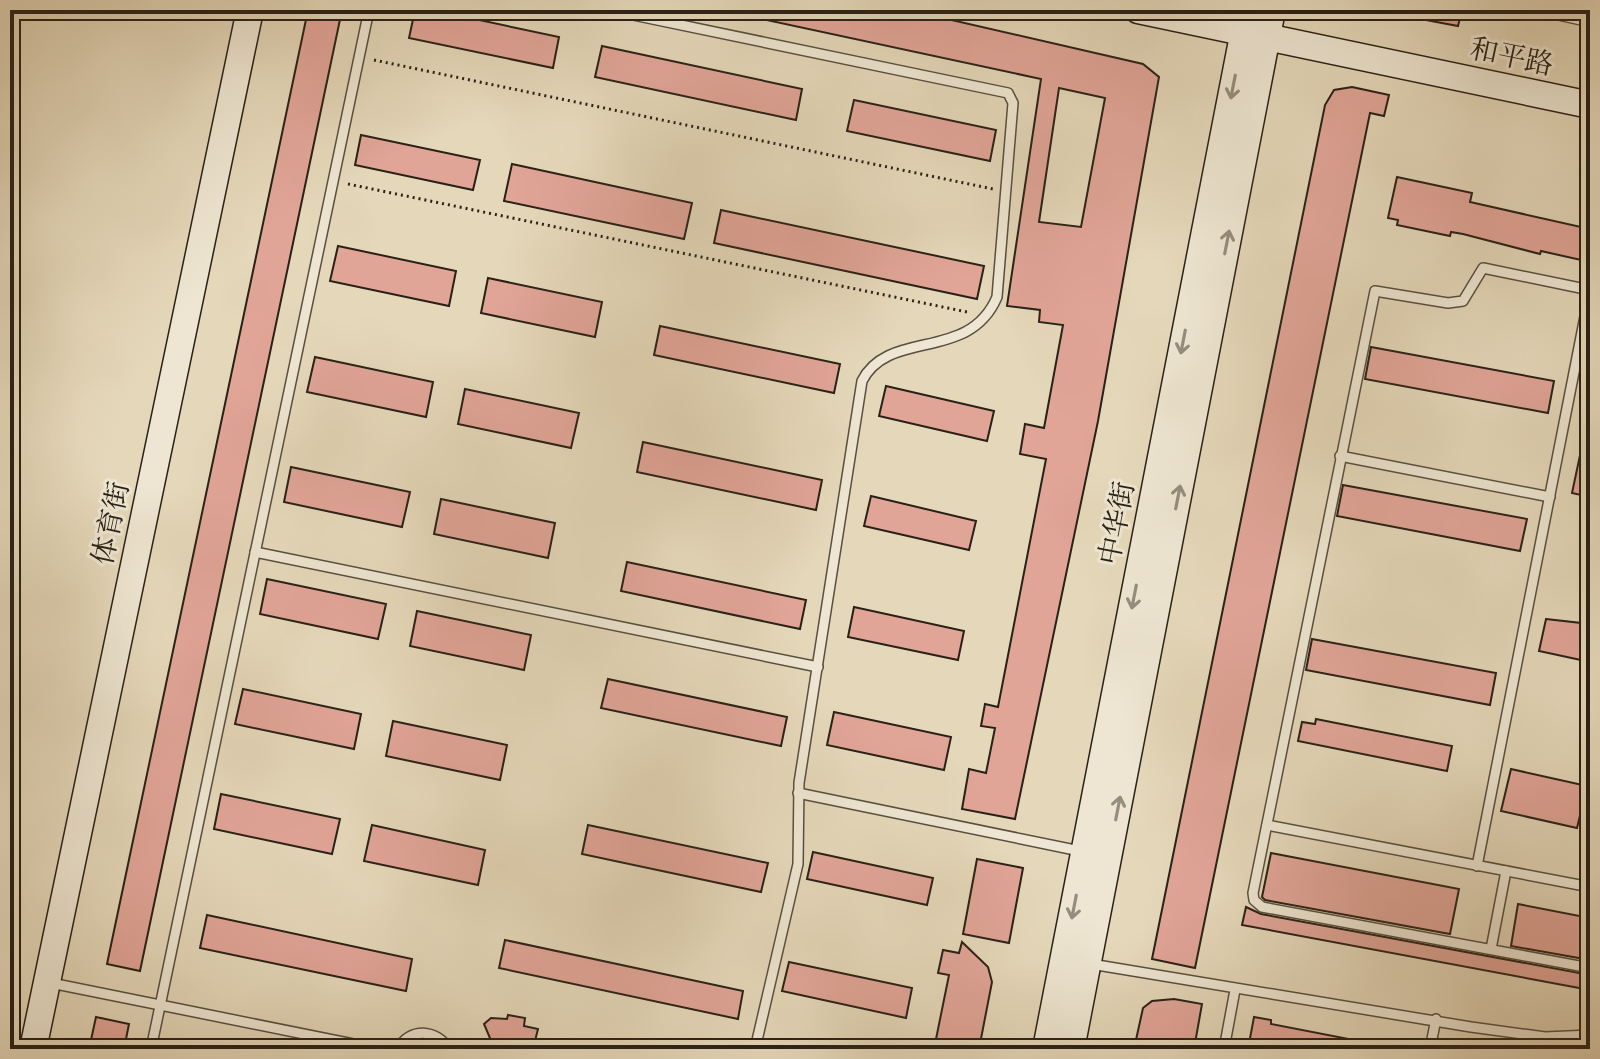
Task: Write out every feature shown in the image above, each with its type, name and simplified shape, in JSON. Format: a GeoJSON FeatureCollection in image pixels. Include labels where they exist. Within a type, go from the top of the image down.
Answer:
{"type":"FeatureCollection","features":[{"type":"Feature","properties":{"kind":"main road","name":"体育街"},"geometry":{"type":"LineString","coordinates":[[33,1049],[250,10]]}},
{"type":"Feature","properties":{"kind":"main road","name":"和平路"},"geometry":{"type":"LineString","coordinates":[[1138,10],[1253,27],[1590,105]]}},
{"type":"Feature","properties":{"kind":"main road","name":"中华街"},"geometry":{"type":"LineString","coordinates":[[1046,1049],[1253,27],[1272,10]]}},
{"type":"Feature","properties":{"kind":"main road","name":"中华街"},"geometry":{"type":"LineString","coordinates":[[1071,1049],[1253,27]]}},
{"type":"Feature","properties":{"kind":"lane"},"geometry":{"type":"LineString","coordinates":[[151,1049],[369,10]]}},
{"type":"Feature","properties":{"kind":"lane"},"geometry":{"type":"LineString","coordinates":[[609,10],[1008,93],[1013,103],[997,297],[989,317],[966,333],[879,359],[862,381],[798,793],[798,864],[755,1049]]}},
{"type":"Feature","properties":{"kind":"lane"},"geometry":{"type":"LineString","coordinates":[[1536,10],[1590,22]]}},
{"type":"Feature","properties":{"kind":"lane"},"geometry":{"type":"LineString","coordinates":[[1477,866],[1590,291],[1483,268],[1463,301],[1453,303],[1375,291],[1254,900],[1262,907],[1590,968]]}},
{"type":"Feature","properties":{"kind":"lane"},"geometry":{"type":"LineString","coordinates":[[1340,456],[1550,497]]}},
{"type":"Feature","properties":{"kind":"lane"},"geometry":{"type":"LineString","coordinates":[[255,552],[818,667]]}},
{"type":"Feature","properties":{"kind":"lane"},"geometry":{"type":"LineString","coordinates":[[798,793],[1084,852]]}},
{"type":"Feature","properties":{"kind":"lane"},"geometry":{"type":"LineString","coordinates":[[1267,825],[1590,887]]}},
{"type":"Feature","properties":{"kind":"lane"},"geometry":{"type":"LineString","coordinates":[[1491,949],[1506,871]]}},
{"type":"Feature","properties":{"kind":"lane"},"geometry":{"type":"LineString","coordinates":[[1087,963],[1235,990],[1545,1037],[1590,1035]]}},
{"type":"Feature","properties":{"kind":"lane"},"geometry":{"type":"LineString","coordinates":[[47,982],[378,1049]]}},
{"type":"Feature","properties":{"kind":"lane"},"geometry":{"type":"LineString","coordinates":[[1224,1049],[1235,990]]}},
{"type":"Feature","properties":{"kind":"lane"},"geometry":{"type":"LineString","coordinates":[[1430,1049],[1436,1019]]}},
{"type":"Feature","properties":{"kind":"lane"},"geometry":{"type":"LineString","coordinates":[[398,1049],[409,1036],[426,1033],[444,1041],[449,1049]]}},
{"type":"Feature","properties":{"kind":"path"},"geometry":{"type":"LineString","coordinates":[[359,57],[1006,192]]}},
{"type":"Feature","properties":{"kind":"path"},"geometry":{"type":"LineString","coordinates":[[333,181],[989,317]]}},
{"type":"Feature","properties":{"kind":"building"},"geometry":{"type":"Polygon","coordinates":[[[308,10],[342,10],[140,971],[107,964],[308,10]]]}},
{"type":"Feature","properties":{"kind":"building"},"geometry":{"type":"Polygon","coordinates":[[[415,10],[432,10],[559,37],[553,68],[409,38],[415,10]]]}},
{"type":"Feature","properties":{"kind":"building"},"geometry":{"type":"Polygon","coordinates":[[[753,10],[908,10],[1143,64],[1159,77],[1098,421],[1015,819],[962,809],[969,769],[986,773],[995,728],[981,726],[985,704],[998,707],[1046,459],[1020,454],[1025,424],[1044,428],[1063,325],[1039,322],[1040,310],[1007,306],[1041,79],[753,17],[753,10]],[[1059,88],[1039,222],[1081,227],[1105,98],[1059,88]]]}},
{"type":"Feature","properties":{"kind":"building"},"geometry":{"type":"Polygon","coordinates":[[[1416,10],[1462,10],[1458,26],[1415,18],[1416,10]]]}},
{"type":"Feature","properties":{"kind":"building"},"geometry":{"type":"Polygon","coordinates":[[[602,46],[802,89],[796,120],[595,77],[602,46]]]}},
{"type":"Feature","properties":{"kind":"building"},"geometry":{"type":"Polygon","coordinates":[[[1352,87],[1389,95],[1384,116],[1370,113],[1195,968],[1152,959],[1325,105],[1334,90],[1352,87]]]}},
{"type":"Feature","properties":{"kind":"building"},"geometry":{"type":"Polygon","coordinates":[[[854,100],[996,130],[990,161],[847,131],[854,100]]]}},
{"type":"Feature","properties":{"kind":"building"},"geometry":{"type":"Polygon","coordinates":[[[361,135],[480,160],[473,190],[355,165],[361,135]]]}},
{"type":"Feature","properties":{"kind":"building"},"geometry":{"type":"Polygon","coordinates":[[[512,164],[692,203],[684,239],[504,201],[512,164]]]}},
{"type":"Feature","properties":{"kind":"building"},"geometry":{"type":"Polygon","coordinates":[[[1397,177],[1472,193],[1470,202],[1590,229],[1590,262],[1541,251],[1540,254],[1463,234],[1451,232],[1450,236],[1397,225],[1398,220],[1388,218],[1397,177]]]}},
{"type":"Feature","properties":{"kind":"building"},"geometry":{"type":"Polygon","coordinates":[[[721,210],[984,266],[977,299],[714,243],[721,210]]]}},
{"type":"Feature","properties":{"kind":"building"},"geometry":{"type":"Polygon","coordinates":[[[338,246],[456,271],[449,306],[330,281],[338,246]]]}},
{"type":"Feature","properties":{"kind":"building"},"geometry":{"type":"Polygon","coordinates":[[[488,278],[602,302],[595,337],[481,313],[488,278]]]}},
{"type":"Feature","properties":{"kind":"building"},"geometry":{"type":"Polygon","coordinates":[[[660,326],[840,364],[834,393],[654,355],[660,326]]]}},
{"type":"Feature","properties":{"kind":"building"},"geometry":{"type":"Polygon","coordinates":[[[1371,347],[1554,381],[1548,413],[1365,379],[1371,347]]]}},
{"type":"Feature","properties":{"kind":"building"},"geometry":{"type":"Polygon","coordinates":[[[315,357],[433,382],[426,417],[307,392],[315,357]]]}},
{"type":"Feature","properties":{"kind":"building"},"geometry":{"type":"Polygon","coordinates":[[[886,386],[994,411],[987,441],[879,416],[886,386]]]}},
{"type":"Feature","properties":{"kind":"building"},"geometry":{"type":"Polygon","coordinates":[[[465,389],[579,413],[571,448],[458,424],[465,389]]]}},
{"type":"Feature","properties":{"kind":"building"},"geometry":{"type":"Polygon","coordinates":[[[1583,441],[1590,442],[1590,497],[1572,493],[1583,441]]]}},
{"type":"Feature","properties":{"kind":"building"},"geometry":{"type":"Polygon","coordinates":[[[643,442],[822,480],[816,510],[637,472],[643,442]]]}},
{"type":"Feature","properties":{"kind":"building"},"geometry":{"type":"Polygon","coordinates":[[[291,467],[410,492],[402,527],[284,502],[291,467]]]}},
{"type":"Feature","properties":{"kind":"building"},"geometry":{"type":"Polygon","coordinates":[[[1343,485],[1527,519],[1520,551],[1337,516],[1343,485]]]}},
{"type":"Feature","properties":{"kind":"building"},"geometry":{"type":"Polygon","coordinates":[[[871,496],[976,521],[969,550],[864,526],[871,496]]]}},
{"type":"Feature","properties":{"kind":"building"},"geometry":{"type":"Polygon","coordinates":[[[441,499],[555,523],[548,558],[434,534],[441,499]]]}},
{"type":"Feature","properties":{"kind":"building"},"geometry":{"type":"Polygon","coordinates":[[[627,562],[806,600],[800,629],[621,591],[627,562]]]}},
{"type":"Feature","properties":{"kind":"building"},"geometry":{"type":"Polygon","coordinates":[[[267,579],[386,604],[378,639],[260,614],[267,579]]]}},
{"type":"Feature","properties":{"kind":"building"},"geometry":{"type":"Polygon","coordinates":[[[854,607],[964,631],[958,660],[848,637],[854,607]]]}},
{"type":"Feature","properties":{"kind":"building"},"geometry":{"type":"Polygon","coordinates":[[[417,611],[531,635],[524,670],[410,646],[417,611]]]}},
{"type":"Feature","properties":{"kind":"building"},"geometry":{"type":"Polygon","coordinates":[[[1546,619],[1590,624],[1590,662],[1539,651],[1546,619]]]}},
{"type":"Feature","properties":{"kind":"building"},"geometry":{"type":"Polygon","coordinates":[[[1312,639],[1496,673],[1490,705],[1306,670],[1312,639]]]}},
{"type":"Feature","properties":{"kind":"building"},"geometry":{"type":"Polygon","coordinates":[[[608,679],[787,717],[781,746],[601,708],[608,679]]]}},
{"type":"Feature","properties":{"kind":"building"},"geometry":{"type":"Polygon","coordinates":[[[243,689],[361,714],[354,749],[235,724],[243,689]]]}},
{"type":"Feature","properties":{"kind":"building"},"geometry":{"type":"Polygon","coordinates":[[[834,712],[951,737],[944,770],[827,745],[834,712]]]}},
{"type":"Feature","properties":{"kind":"building"},"geometry":{"type":"Polygon","coordinates":[[[1316,719],[1452,746],[1447,771],[1298,741],[1302,722],[1315,724],[1316,719]]]}},
{"type":"Feature","properties":{"kind":"building"},"geometry":{"type":"Polygon","coordinates":[[[393,721],[507,745],[500,780],[386,756],[393,721]]]}},
{"type":"Feature","properties":{"kind":"building"},"geometry":{"type":"Polygon","coordinates":[[[1511,769],[1587,786],[1577,828],[1501,811],[1511,769]]]}},
{"type":"Feature","properties":{"kind":"building"},"geometry":{"type":"Polygon","coordinates":[[[221,794],[340,819],[332,854],[214,829],[221,794]]]}},
{"type":"Feature","properties":{"kind":"building"},"geometry":{"type":"Polygon","coordinates":[[[372,825],[485,850],[478,885],[364,861],[372,825]]]}},
{"type":"Feature","properties":{"kind":"building"},"geometry":{"type":"Polygon","coordinates":[[[588,825],[768,863],[761,892],[582,854],[588,825]]]}},
{"type":"Feature","properties":{"kind":"building"},"geometry":{"type":"Polygon","coordinates":[[[813,852],[933,878],[927,905],[807,879],[813,852]]]}},
{"type":"Feature","properties":{"kind":"building"},"geometry":{"type":"Polygon","coordinates":[[[1271,853],[1459,889],[1450,934],[1265,900],[1262,897],[1271,853]]]}},
{"type":"Feature","properties":{"kind":"building"},"geometry":{"type":"Polygon","coordinates":[[[977,859],[1023,868],[1009,943],[963,934],[977,859]]]}},
{"type":"Feature","properties":{"kind":"building"},"geometry":{"type":"Polygon","coordinates":[[[1518,904],[1590,918],[1590,960],[1511,946],[1518,904]]]}},
{"type":"Feature","properties":{"kind":"building"},"geometry":{"type":"Polygon","coordinates":[[[1246,907],[1261,914],[1590,975],[1590,990],[1242,925],[1246,907]]]}},
{"type":"Feature","properties":{"kind":"building"},"geometry":{"type":"Polygon","coordinates":[[[207,915],[412,959],[406,991],[200,948],[207,915]]]}},
{"type":"Feature","properties":{"kind":"building"},"geometry":{"type":"Polygon","coordinates":[[[505,940],[743,991],[738,1019],[499,968],[505,940]]]}},
{"type":"Feature","properties":{"kind":"building"},"geometry":{"type":"Polygon","coordinates":[[[962,942],[988,967],[992,982],[979,1049],[934,1049],[949,975],[938,973],[943,950],[959,953],[962,942]]]}},
{"type":"Feature","properties":{"kind":"building"},"geometry":{"type":"Polygon","coordinates":[[[789,962],[912,988],[906,1018],[782,991],[789,962]]]}},
{"type":"Feature","properties":{"kind":"building"},"geometry":{"type":"Polygon","coordinates":[[[1174,999],[1202,1004],[1194,1049],[1134,1049],[1143,1008],[1152,1001],[1174,999]]]}},
{"type":"Feature","properties":{"kind":"building"},"geometry":{"type":"Polygon","coordinates":[[[508,1015],[525,1018],[524,1026],[538,1029],[533,1049],[487,1049],[490,1038],[484,1024],[491,1018],[507,1019],[508,1015]]]}},
{"type":"Feature","properties":{"kind":"building"},"geometry":{"type":"Polygon","coordinates":[[[96,1017],[129,1024],[124,1049],[89,1049],[96,1017]]]}},
{"type":"Feature","properties":{"kind":"building"},"geometry":{"type":"Polygon","coordinates":[[[1254,1017],[1271,1020],[1271,1024],[1359,1041],[1358,1049],[1248,1049],[1254,1017]]]}}]}
